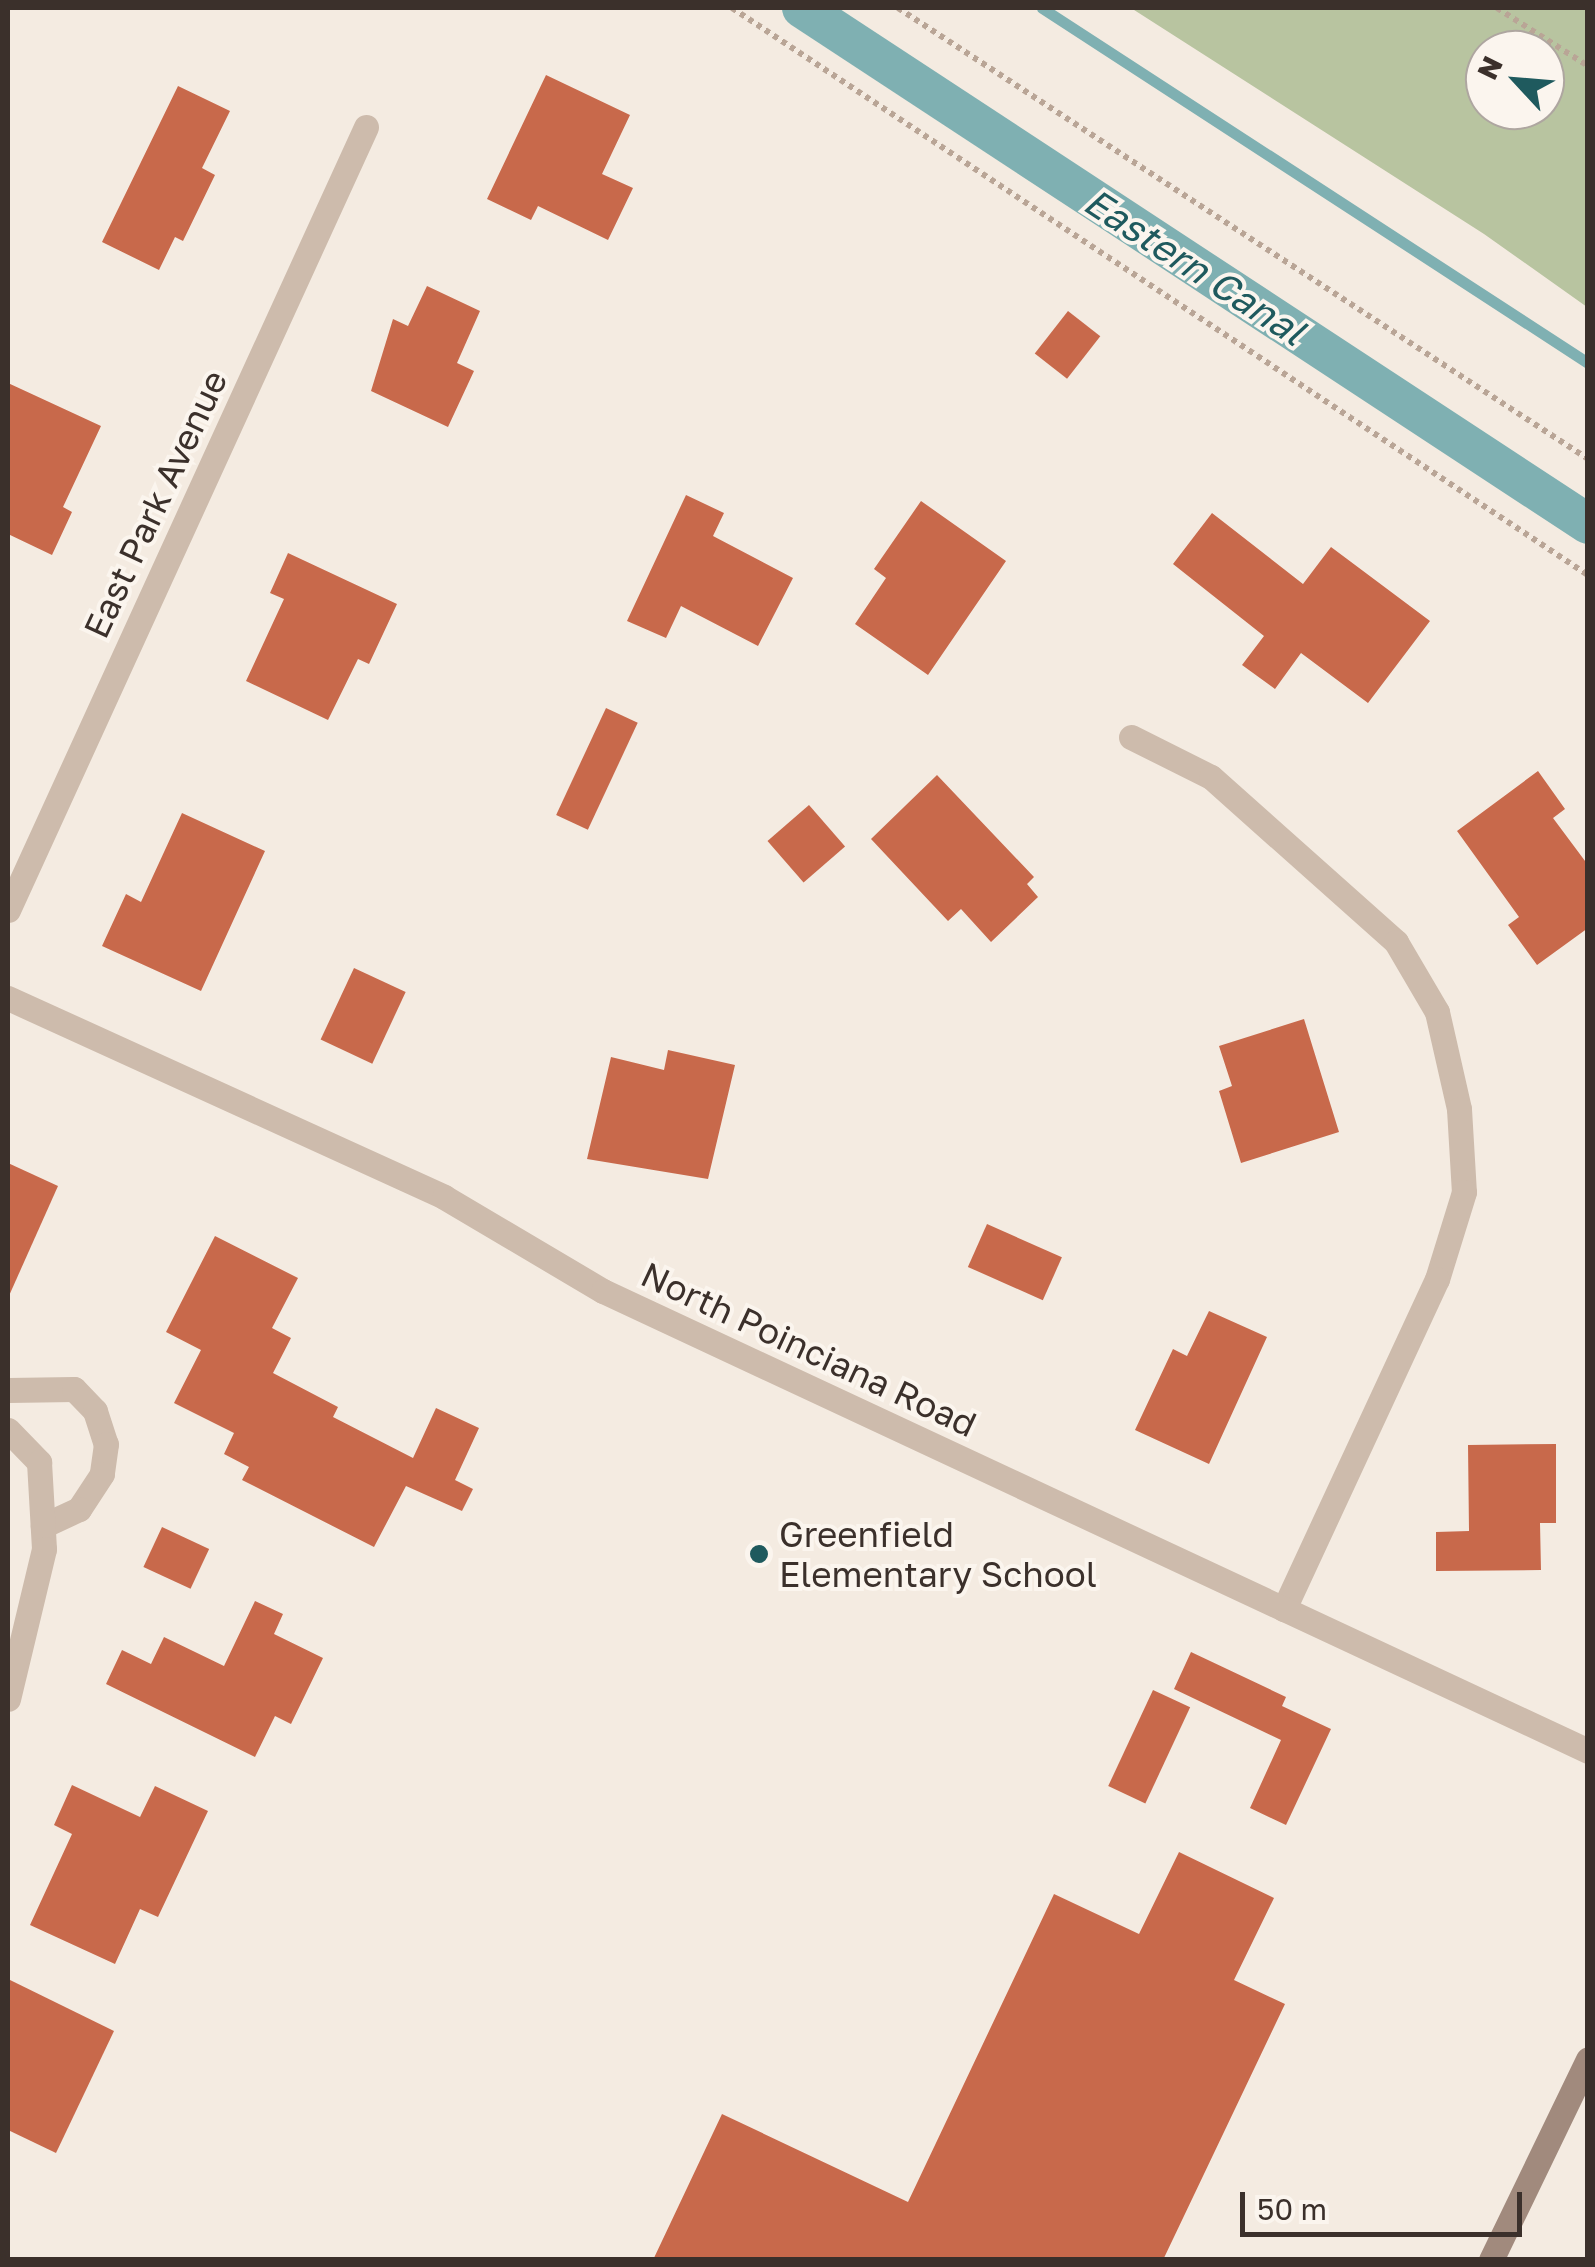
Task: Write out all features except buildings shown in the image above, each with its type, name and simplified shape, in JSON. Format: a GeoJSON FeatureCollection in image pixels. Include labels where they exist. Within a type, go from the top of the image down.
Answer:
{"type":"FeatureCollection","features":[{"type":"Feature","properties":{"kind":"main road"},"geometry":{"type":"LineString","coordinates":[[1492,2260],[1588,2059]]}},
{"type":"Feature","properties":{"kind":"street","name":"East Park Avenue"},"geometry":{"type":"LineString","coordinates":[[8,910],[366,127]]}},
{"type":"Feature","properties":{"kind":"street"},"geometry":{"type":"LineString","coordinates":[[1130,737],[1211,776],[1396,942],[1437,1012],[1460,1109],[1464,1192],[1436,1279],[1284,1609]]}},
{"type":"Feature","properties":{"kind":"street","name":"North Poinciana Road"},"geometry":{"type":"LineString","coordinates":[[8,998],[444,1197],[603,1292],[1588,1751]]}},
{"type":"Feature","properties":{"kind":"street"},"geometry":{"type":"LineString","coordinates":[[8,1390],[74,1389],[96,1411],[106,1444],[102,1474],[79,1508],[42,1526]]}},
{"type":"Feature","properties":{"kind":"street"},"geometry":{"type":"LineString","coordinates":[[8,1430],[38,1462],[44,1549],[8,1698]]}},
{"type":"Feature","properties":{"kind":"path"},"geometry":{"type":"LineString","coordinates":[[732,8],[1588,575]]}},
{"type":"Feature","properties":{"kind":"path"},"geometry":{"type":"LineString","coordinates":[[898,8],[1588,458]]}},
{"type":"Feature","properties":{"kind":"path"},"geometry":{"type":"LineString","coordinates":[[1497,8],[1588,66]]}},
{"type":"Feature","properties":{"kind":"green space"},"geometry":{"type":"Polygon","coordinates":[[[1131,8],[1587,8],[1587,307],[1484,234],[1131,8]]]}},
{"type":"Feature","properties":{"kind":"waterway","name":"Eastern Canal"},"geometry":{"type":"LineString","coordinates":[[802,8],[1588,524]]}},
{"type":"Feature","properties":{"kind":"waterway"},"geometry":{"type":"LineString","coordinates":[[1042,8],[1588,363]]}},
{"type":"Feature","properties":{"kind":"place","name":"Greenfield Elementary School"},"geometry":{"type":"Point","coordinates":[759,1554]}}]}
